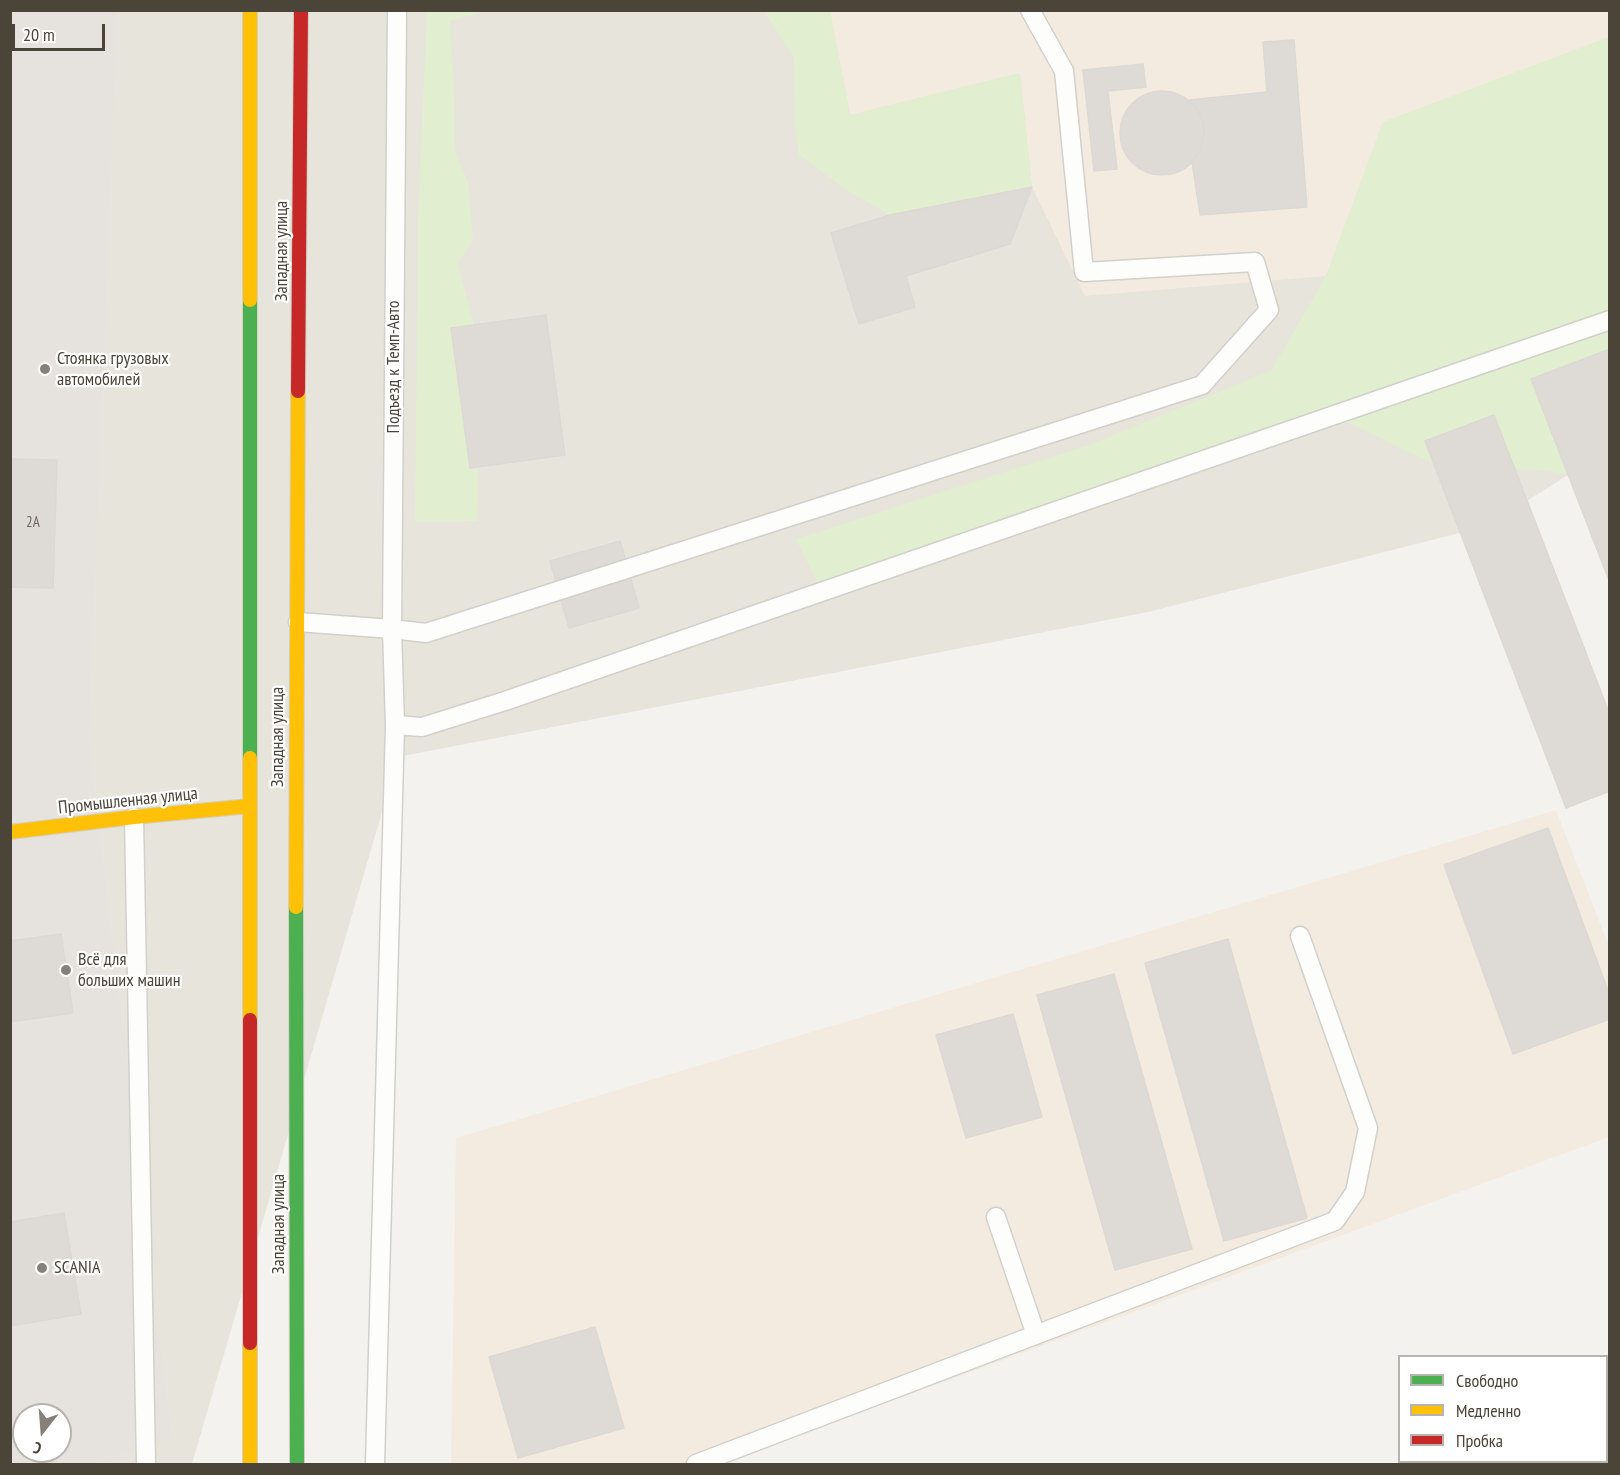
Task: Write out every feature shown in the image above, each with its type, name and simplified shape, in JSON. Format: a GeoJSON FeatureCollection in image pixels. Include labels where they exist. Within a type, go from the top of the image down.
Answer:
{"type":"FeatureCollection","features":[{"type":"Feature","properties":{"kind":"main road","name":"Западная улица"},"geometry":{"type":"LineString","coordinates":[[250,10],[250,1464]]}},
{"type":"Feature","properties":{"kind":"main road","name":"Западная улица"},"geometry":{"type":"LineString","coordinates":[[297,1464],[296,731],[301,10]]}},
{"type":"Feature","properties":{"kind":"main road","name":"Промышленная улица"},"geometry":{"type":"LineString","coordinates":[[10,832],[250,806]]}},
{"type":"Feature","properties":{"kind":"lane","name":"Подъезд к Темп-Авто"},"geometry":{"type":"LineString","coordinates":[[375,1464],[395,725],[392,629],[397,10]]}},
{"type":"Feature","properties":{"kind":"lane"},"geometry":{"type":"LineString","coordinates":[[298,622],[426,633],[1202,385],[1269,310],[1255,262],[1084,272],[1065,71],[1030,10]]}},
{"type":"Feature","properties":{"kind":"lane"},"geometry":{"type":"LineString","coordinates":[[395,725],[422,727],[505,701],[1610,320]]}},
{"type":"Feature","properties":{"kind":"lane"},"geometry":{"type":"LineString","coordinates":[[134,817],[146,1464]]}},
{"type":"Feature","properties":{"kind":"lane"},"geometry":{"type":"LineString","coordinates":[[696,1464],[1335,1221],[1355,1192],[1368,1128],[1300,936]]}},
{"type":"Feature","properties":{"kind":"lane"},"geometry":{"type":"LineString","coordinates":[[996,1216],[1036,1335]]}},
{"type":"Feature","properties":{"kind":"shaded area"},"geometry":{"type":"Polygon","coordinates":[[[1609,10],[1610,37],[1384,122],[1326,276],[1085,296],[1032,187],[1020,73],[850,115],[830,11],[1609,10]]]}},
{"type":"Feature","properties":{"kind":"shaded area"},"geometry":{"type":"Polygon","coordinates":[[[10,11],[1609,11],[1609,449],[1487,526],[1148,612],[398,757],[192,1464],[11,1464],[10,11]]]}},
{"type":"Feature","properties":{"kind":"shaded area"},"geometry":{"type":"Polygon","coordinates":[[[10,11],[117,11],[88,741],[171,1437],[89,1464],[11,1464],[10,11]]]}},
{"type":"Feature","properties":{"kind":"shaded area","name":"Стоянка грузовых автомобилей"},"geometry":{"type":"Polygon","coordinates":[[[11,73],[83,78],[74,659],[11,663],[11,73]]]}},
{"type":"Feature","properties":{"kind":"shaded area"},"geometry":{"type":"Polygon","coordinates":[[[1556,810],[1609,946],[1609,1137],[721,1464],[451,1464],[456,1138],[1556,810]]]}},
{"type":"Feature","properties":{"kind":"green space"},"geometry":{"type":"Polygon","coordinates":[[[427,11],[486,11],[450,21],[455,150],[468,182],[473,240],[458,264],[474,325],[451,328],[470,468],[478,467],[477,521],[415,522],[418,218],[427,11]]]}},
{"type":"Feature","properties":{"kind":"green space"},"geometry":{"type":"Polygon","coordinates":[[[764,11],[830,11],[850,115],[1020,73],[1032,187],[890,215],[845,189],[799,155],[795,124],[794,58],[764,11]]]}},
{"type":"Feature","properties":{"kind":"green space"},"geometry":{"type":"Polygon","coordinates":[[[1609,37],[1609,483],[1543,470],[1438,466],[1333,415],[818,584],[796,539],[1086,446],[1271,371],[1326,276],[1383,122],[1609,37]]]}},
{"type":"Feature","properties":{"kind":"building"},"geometry":{"type":"Polygon","coordinates":[[[1294,40],[1307,207],[1200,215],[1192,162],[1200,151],[1204,137],[1204,124],[1198,110],[1189,100],[1267,92],[1263,42],[1294,40]]]}},
{"type":"Feature","properties":{"kind":"building"},"geometry":{"type":"Polygon","coordinates":[[[1143,64],[1146,87],[1108,91],[1117,169],[1094,171],[1083,70],[1143,64]]]}},
{"type":"Feature","properties":{"kind":"building"},"geometry":{"type":"Polygon","coordinates":[[[1162,91],[1178,94],[1192,103],[1201,117],[1204,133],[1201,149],[1192,163],[1178,172],[1162,175],[1146,172],[1132,163],[1123,149],[1120,133],[1123,117],[1132,103],[1146,94],[1162,91]]]}},
{"type":"Feature","properties":{"kind":"building"},"geometry":{"type":"Polygon","coordinates":[[[1032,187],[1010,244],[906,276],[915,307],[859,324],[831,233],[890,215],[1032,187]]]}},
{"type":"Feature","properties":{"kind":"building"},"geometry":{"type":"Polygon","coordinates":[[[546,315],[565,455],[470,468],[451,328],[546,315]]]}},
{"type":"Feature","properties":{"kind":"building"},"geometry":{"type":"Polygon","coordinates":[[[1610,349],[1610,583],[1531,379],[1610,349]]]}},
{"type":"Feature","properties":{"kind":"building"},"geometry":{"type":"Polygon","coordinates":[[[1494,415],[1610,715],[1610,791],[1566,808],[1425,441],[1494,415]]]}},
{"type":"Feature","properties":{"kind":"building"},"geometry":{"type":"Polygon","coordinates":[[[10,459],[57,460],[53,588],[10,587],[10,459]]]}},
{"type":"Feature","properties":{"kind":"building"},"geometry":{"type":"Polygon","coordinates":[[[620,541],[639,608],[569,628],[550,561],[620,541]]]}},
{"type":"Feature","properties":{"kind":"building"},"geometry":{"type":"Polygon","coordinates":[[[1548,828],[1610,996],[1610,1019],[1513,1054],[1444,865],[1548,828]]]}},
{"type":"Feature","properties":{"kind":"building"},"geometry":{"type":"Polygon","coordinates":[[[61,934],[73,1013],[10,1022],[10,941],[61,934]]]}},
{"type":"Feature","properties":{"kind":"building"},"geometry":{"type":"Polygon","coordinates":[[[1228,939],[1307,1218],[1224,1241],[1145,963],[1228,939]]]}},
{"type":"Feature","properties":{"kind":"building"},"geometry":{"type":"Polygon","coordinates":[[[1114,974],[1192,1249],[1115,1270],[1037,995],[1114,974]]]}},
{"type":"Feature","properties":{"kind":"building"},"geometry":{"type":"Polygon","coordinates":[[[1013,1014],[1042,1117],[966,1138],[936,1035],[1013,1014]]]}},
{"type":"Feature","properties":{"kind":"building","name":"SCANIA"},"geometry":{"type":"Polygon","coordinates":[[[64,1213],[81,1314],[10,1326],[10,1222],[64,1213]]]}},
{"type":"Feature","properties":{"kind":"building"},"geometry":{"type":"Polygon","coordinates":[[[595,1327],[624,1428],[518,1458],[489,1357],[595,1327]]]}},
{"type":"Feature","properties":{"kind":"traffic: fast"},"geometry":{"type":"LineString","coordinates":[[250,300],[250,758]]}},
{"type":"Feature","properties":{"kind":"traffic: fast"},"geometry":{"type":"LineString","coordinates":[[296,907],[297,1464]]}},
{"type":"Feature","properties":{"kind":"traffic: slow"},"geometry":{"type":"LineString","coordinates":[[250,10],[250,300]]}},
{"type":"Feature","properties":{"kind":"traffic: slow"},"geometry":{"type":"LineString","coordinates":[[296,907],[298,391]]}},
{"type":"Feature","properties":{"kind":"traffic: slow"},"geometry":{"type":"LineString","coordinates":[[250,758],[250,1020]]}},
{"type":"Feature","properties":{"kind":"traffic: slow"},"geometry":{"type":"LineString","coordinates":[[10,832],[250,806]]}},
{"type":"Feature","properties":{"kind":"traffic: slow"},"geometry":{"type":"LineString","coordinates":[[250,1343],[250,1464]]}},
{"type":"Feature","properties":{"kind":"traffic: jam"},"geometry":{"type":"LineString","coordinates":[[298,391],[301,10]]}},
{"type":"Feature","properties":{"kind":"traffic: jam"},"geometry":{"type":"LineString","coordinates":[[250,1020],[250,1343]]}},
{"type":"Feature","properties":{"kind":"place","name":"Стоянка грузовых автомобилей"},"geometry":{"type":"Point","coordinates":[45,369]}},
{"type":"Feature","properties":{"kind":"place","name":"Всё для больших машин"},"geometry":{"type":"Point","coordinates":[66,970]}},
{"type":"Feature","properties":{"kind":"place","name":"SCANIA"},"geometry":{"type":"Point","coordinates":[42,1268]}}]}
